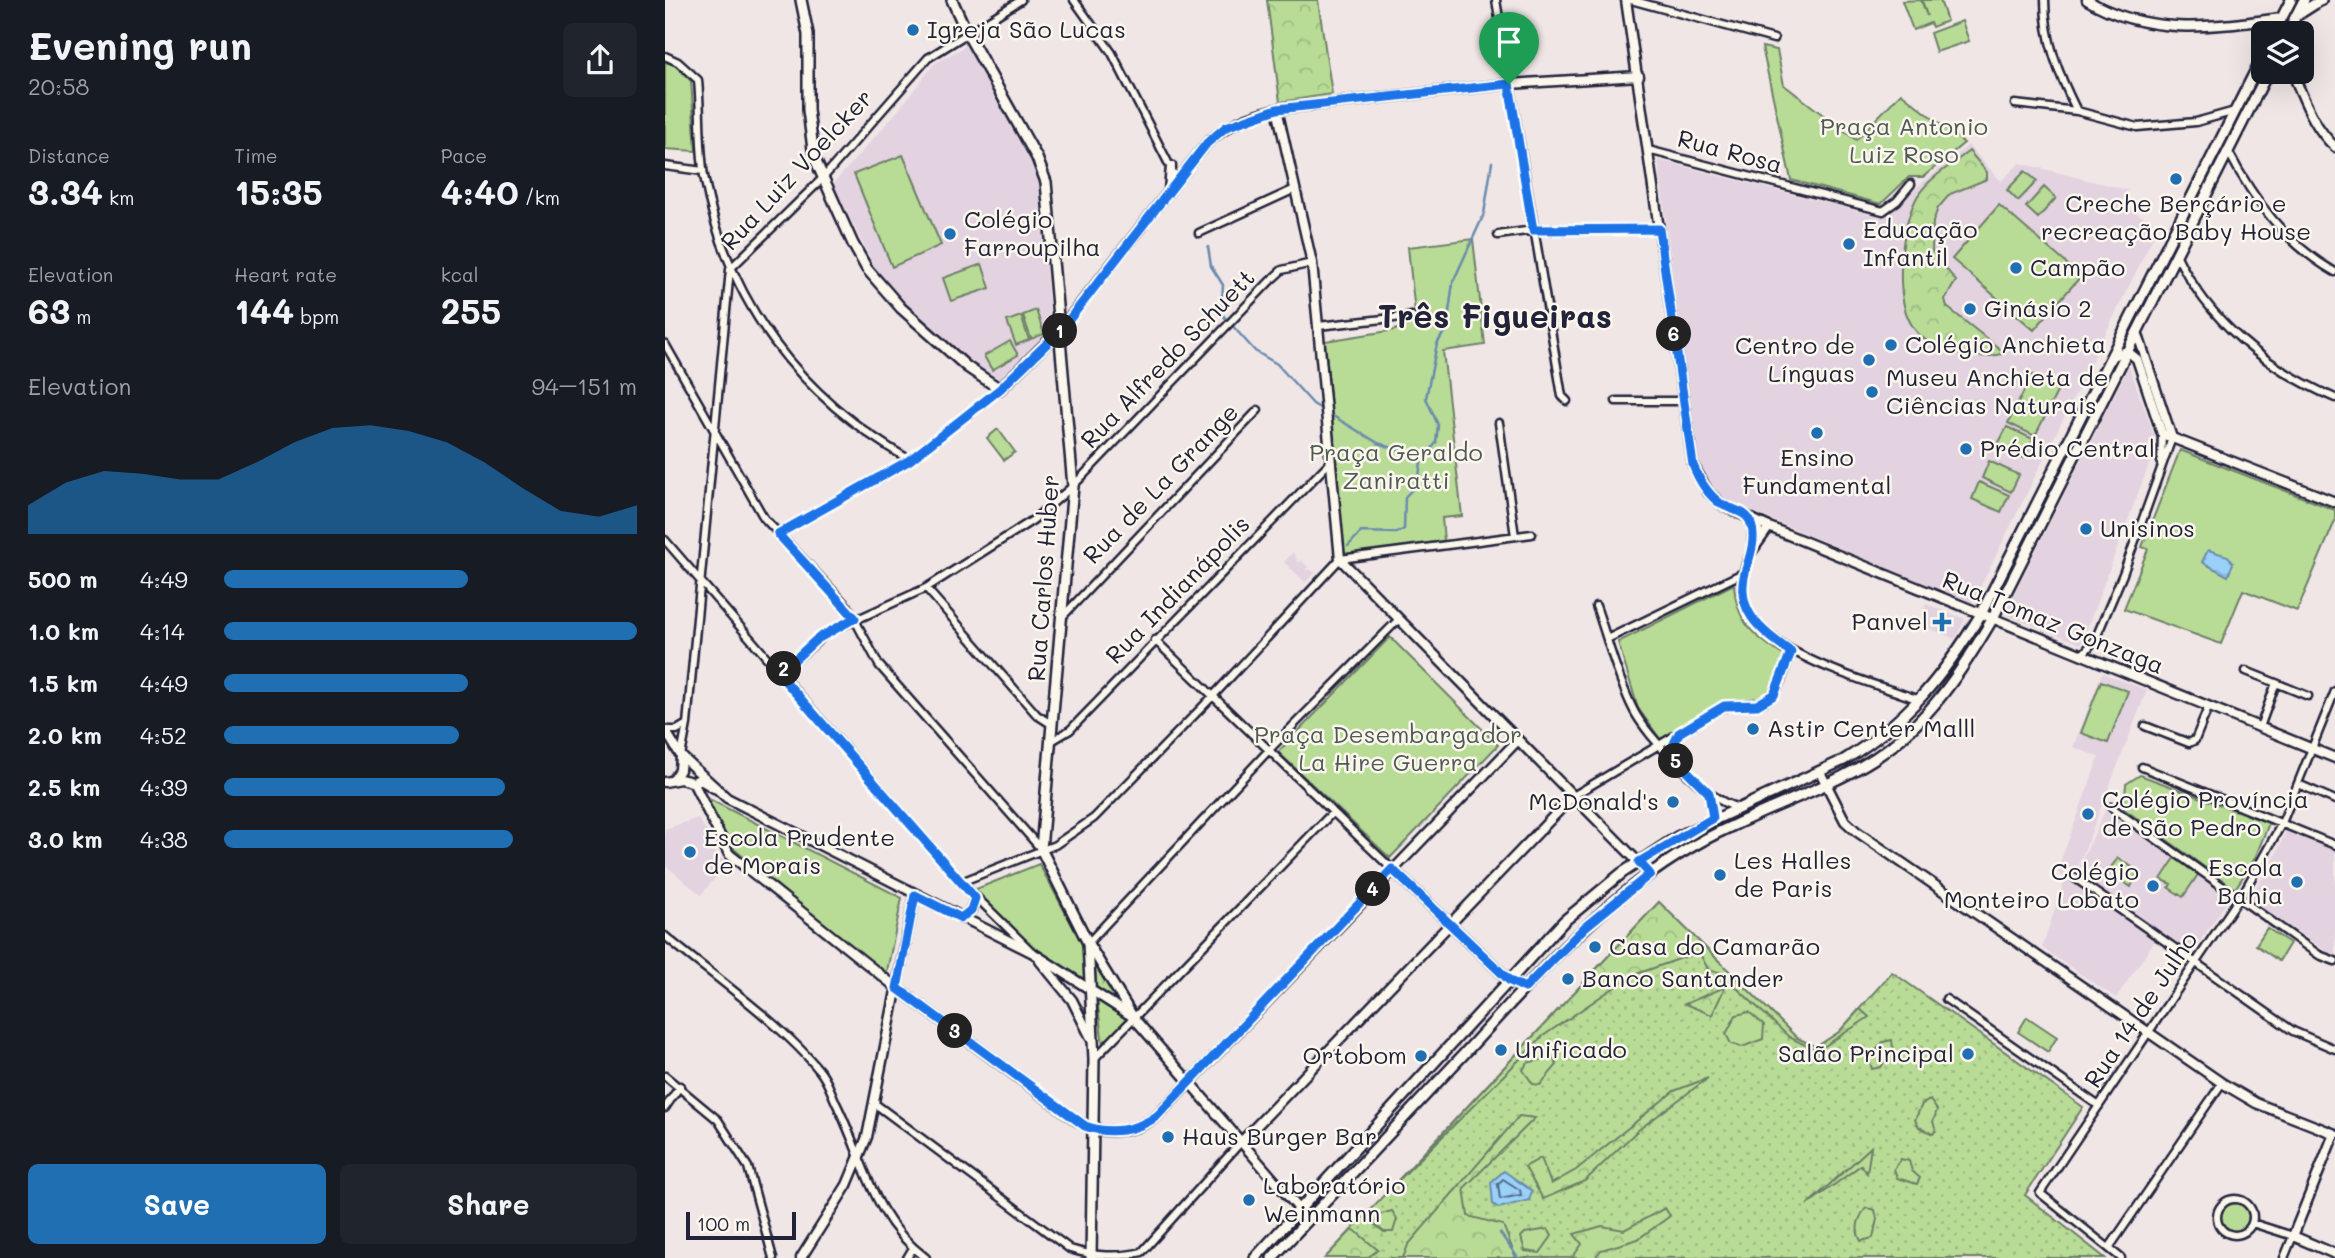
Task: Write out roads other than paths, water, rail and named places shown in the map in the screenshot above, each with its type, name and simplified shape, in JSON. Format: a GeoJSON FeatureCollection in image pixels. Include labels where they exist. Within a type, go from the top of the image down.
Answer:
{"type":"FeatureCollection","features":[{"type":"Feature","properties":{"kind":"main road"},"geometry":{"type":"LineString","coordinates":[[800,0],[808,34],[810,134],[823,178],[867,269],[941,345],[1000,389],[1061,330]]}},
{"type":"Feature","properties":{"kind":"main road","name":"Rua Carlos Huber"},"geometry":{"type":"LineString","coordinates":[[952,0],[967,33],[1041,166],[1046,181],[1073,485],[1064,615],[1051,724],[1041,849]]}},
{"type":"Feature","properties":{"kind":"main road"},"geometry":{"type":"LineString","coordinates":[[2284,9],[2291,0]]}},
{"type":"Feature","properties":{"kind":"main road"},"geometry":{"type":"LineString","coordinates":[[2293,21],[2304,0]]}},
{"type":"Feature","properties":{"kind":"main road"},"geometry":{"type":"LineString","coordinates":[[2295,17],[2307,6],[2321,0]]}},
{"type":"Feature","properties":{"kind":"main road"},"geometry":{"type":"LineString","coordinates":[[1255,1258],[1564,922],[1639,862],[1713,818],[1819,772],[1867,746],[1921,700],[1955,657],[1981,614],[2251,79]]}},
{"type":"Feature","properties":{"kind":"main road"},"geometry":{"type":"LineString","coordinates":[[1272,1258],[1585,927],[1650,874],[1729,827],[1826,784],[1877,757],[1927,712],[1967,662],[1993,618],[2262,84]]}},
{"type":"Feature","properties":{"kind":"main road"},"geometry":{"type":"LineString","coordinates":[[1041,849],[1088,943],[1094,1045],[1091,1257]]}},
{"type":"Feature","properties":{"kind":"main road"},"geometry":{"type":"LineString","coordinates":[[1296,1233],[1300,1210]]}},
{"type":"Feature","properties":{"kind":"street","name":"Rua Luiz Voelcker"},"geometry":{"type":"LineString","coordinates":[[681,756],[688,724],[730,269],[823,178],[928,58],[1021,0]]}},
{"type":"Feature","properties":{"kind":"street"},"geometry":{"type":"LineString","coordinates":[[1073,0],[1112,53],[1177,180]]}},
{"type":"Feature","properties":{"kind":"street"},"geometry":{"type":"LineString","coordinates":[[1496,0],[1562,396],[1567,401]]}},
{"type":"Feature","properties":{"kind":"street"},"geometry":{"type":"LineString","coordinates":[[1629,0],[1774,39]]}},
{"type":"Feature","properties":{"kind":"street","name":"Rua Tomaz Gonzaga"},"geometry":{"type":"LineString","coordinates":[[1629,0],[1693,465],[1702,483],[1722,505],[1769,527],[2335,758]]}},
{"type":"Feature","properties":{"kind":"street"},"geometry":{"type":"LineString","coordinates":[[2045,0],[2047,32],[2056,69],[2077,111]]}},
{"type":"Feature","properties":{"kind":"street"},"geometry":{"type":"LineString","coordinates":[[2087,0],[2118,16],[2171,28],[2203,28],[2284,9]]}},
{"type":"Feature","properties":{"kind":"street"},"geometry":{"type":"LineString","coordinates":[[665,56],[678,62],[698,80],[703,172],[719,238],[730,269],[775,344],[814,390],[869,436],[910,460]]}},
{"type":"Feature","properties":{"kind":"street"},"geometry":{"type":"LineString","coordinates":[[1061,330],[1207,143],[1226,127],[1277,109],[1509,84],[1639,76]]}},
{"type":"Feature","properties":{"kind":"street"},"geometry":{"type":"LineString","coordinates":[[2297,84],[2312,117],[2324,137],[2335,147]]}},
{"type":"Feature","properties":{"kind":"street"},"geometry":{"type":"LineString","coordinates":[[2015,104],[2077,111],[2137,127],[2196,122],[2235,111]]}},
{"type":"Feature","properties":{"kind":"street"},"geometry":{"type":"LineString","coordinates":[[1277,109],[1312,263],[1340,559],[1650,874]]}},
{"type":"Feature","properties":{"kind":"street","name":"Rua Rosa"},"geometry":{"type":"LineString","coordinates":[[1648,150],[1883,211],[1897,201],[1911,184]]}},
{"type":"Feature","properties":{"kind":"street"},"geometry":{"type":"LineString","coordinates":[[2228,151],[2244,181],[2275,223],[2292,241],[2335,272]]}},
{"type":"Feature","properties":{"kind":"street"},"geometry":{"type":"LineString","coordinates":[[665,166],[703,172]]}},
{"type":"Feature","properties":{"kind":"street"},"geometry":{"type":"LineString","coordinates":[[1169,191],[1171,166]]}},
{"type":"Feature","properties":{"kind":"street"},"geometry":{"type":"LineString","coordinates":[[1199,233],[1295,189]]}},
{"type":"Feature","properties":{"kind":"street"},"geometry":{"type":"LineString","coordinates":[[1498,235],[1533,230],[1659,229]]}},
{"type":"Feature","properties":{"kind":"street"},"geometry":{"type":"LineString","coordinates":[[2176,254],[2211,312],[2242,341],[2292,376],[2335,398]]}},
{"type":"Feature","properties":{"kind":"street","name":"Rua Alfredo Schuett"},"geometry":{"type":"LineString","coordinates":[[779,674],[817,639],[855,618],[926,588],[1033,520],[1073,485],[1270,281],[1282,270],[1312,263]]}},
{"type":"Feature","properties":{"kind":"street"},"geometry":{"type":"LineString","coordinates":[[1318,326],[1412,316]]}},
{"type":"Feature","properties":{"kind":"street"},"geometry":{"type":"LineString","coordinates":[[2083,654],[2095,639],[2103,622],[2160,469],[2169,454],[2172,438],[2137,332]]}},
{"type":"Feature","properties":{"kind":"street"},"geometry":{"type":"LineString","coordinates":[[665,344],[764,517],[855,618],[879,665],[1041,849]]}},
{"type":"Feature","properties":{"kind":"street"},"geometry":{"type":"LineString","coordinates":[[2111,357],[2127,351],[2137,359],[2162,434],[2160,469]]}},
{"type":"Feature","properties":{"kind":"street"},"geometry":{"type":"LineString","coordinates":[[2145,380],[2155,387]]}},
{"type":"Feature","properties":{"kind":"street"},"geometry":{"type":"LineString","coordinates":[[778,534],[910,460],[1000,389]]}},
{"type":"Feature","properties":{"kind":"street"},"geometry":{"type":"LineString","coordinates":[[1616,401],[1683,401]]}},
{"type":"Feature","properties":{"kind":"street","name":"Rua de La Grange"},"geometry":{"type":"LineString","coordinates":[[1064,615],[1258,410]]}},
{"type":"Feature","properties":{"kind":"street"},"geometry":{"type":"LineString","coordinates":[[1499,422],[1515,536]]}},
{"type":"Feature","properties":{"kind":"street"},"geometry":{"type":"LineString","coordinates":[[2162,434],[2335,502]]}},
{"type":"Feature","properties":{"kind":"street","name":"Rua Indianápolis"},"geometry":{"type":"LineString","coordinates":[[1050,743],[1070,730],[1331,461]]}},
{"type":"Feature","properties":{"kind":"street"},"geometry":{"type":"LineString","coordinates":[[1748,516],[1752,525],[1752,551]]}},
{"type":"Feature","properties":{"kind":"street"},"geometry":{"type":"LineString","coordinates":[[1757,521],[1759,530],[1741,592],[1750,616],[1763,633],[1791,652],[1921,700]]}},
{"type":"Feature","properties":{"kind":"street"},"geometry":{"type":"LineString","coordinates":[[1752,551],[1769,527]]}},
{"type":"Feature","properties":{"kind":"street"},"geometry":{"type":"LineString","coordinates":[[961,882],[1055,845],[1094,818],[1213,696],[1340,559],[1532,534]]}},
{"type":"Feature","properties":{"kind":"street"},"geometry":{"type":"LineString","coordinates":[[665,540],[975,898],[1034,953],[1072,1000],[1094,1045]]}},
{"type":"Feature","properties":{"kind":"street"},"geometry":{"type":"LineString","coordinates":[[1607,639],[1745,572]]}},
{"type":"Feature","properties":{"kind":"street"},"geometry":{"type":"LineString","coordinates":[[926,588],[1037,715],[1051,724]]}},
{"type":"Feature","properties":{"kind":"street"},"geometry":{"type":"LineString","coordinates":[[1596,606],[1633,711],[1661,745],[1709,793],[1727,806],[1737,807]]}},
{"type":"Feature","properties":{"kind":"street"},"geometry":{"type":"LineString","coordinates":[[1300,1210],[1133,1017],[1088,943],[1269,750],[1399,619]]}},
{"type":"Feature","properties":{"kind":"street"},"geometry":{"type":"LineString","coordinates":[[1155,640],[1510,981],[1525,988]]}},
{"type":"Feature","properties":{"kind":"street"},"geometry":{"type":"LineString","coordinates":[[874,1103],[1070,1250],[1091,1257],[1126,1257],[1142,1252],[1241,1142],[1573,796],[1724,706],[1757,705],[1769,700],[1778,689],[1791,652]]}},
{"type":"Feature","properties":{"kind":"street"},"geometry":{"type":"LineString","coordinates":[[2246,671],[2308,696]]}},
{"type":"Feature","properties":{"kind":"street"},"geometry":{"type":"LineString","coordinates":[[2260,727],[2276,683]]}},
{"type":"Feature","properties":{"kind":"street","name":"Rua 14 de Julho"},"geometry":{"type":"LineString","coordinates":[[2109,1248],[2040,1193],[2239,899],[2282,823],[2335,691]]}},
{"type":"Feature","properties":{"kind":"street"},"geometry":{"type":"LineString","coordinates":[[2145,726],[2189,743],[2195,740],[2209,706]]}},
{"type":"Feature","properties":{"kind":"street"},"geometry":{"type":"LineString","coordinates":[[665,730],[677,730],[688,724]]}},
{"type":"Feature","properties":{"kind":"street"},"geometry":{"type":"LineString","coordinates":[[665,730],[681,756],[727,798]]}},
{"type":"Feature","properties":{"kind":"street"},"geometry":{"type":"LineString","coordinates":[[1674,758],[1673,746],[1679,733]]}},
{"type":"Feature","properties":{"kind":"street"},"geometry":{"type":"LineString","coordinates":[[693,782],[729,854],[897,988],[1076,1121],[1094,1130],[1121,1130],[1145,1125],[1518,740]]}},
{"type":"Feature","properties":{"kind":"street"},"geometry":{"type":"LineString","coordinates":[[669,781],[680,770],[681,756]]}},
{"type":"Feature","properties":{"kind":"street"},"geometry":{"type":"LineString","coordinates":[[2142,767],[2335,845]]}},
{"type":"Feature","properties":{"kind":"street"},"geometry":{"type":"LineString","coordinates":[[1819,772],[1845,821],[1856,831],[2223,1083],[2256,1103],[2335,1133],[2284,1258]]}},
{"type":"Feature","properties":{"kind":"street"},"geometry":{"type":"LineString","coordinates":[[693,782],[699,779],[714,788]]}},
{"type":"Feature","properties":{"kind":"street"},"geometry":{"type":"LineString","coordinates":[[669,781],[693,782],[727,798],[1034,953],[1133,1017]]}},
{"type":"Feature","properties":{"kind":"street"},"geometry":{"type":"LineString","coordinates":[[2298,784],[2335,800]]}},
{"type":"Feature","properties":{"kind":"street"},"geometry":{"type":"LineString","coordinates":[[1709,793],[1713,818]]}},
{"type":"Feature","properties":{"kind":"street"},"geometry":{"type":"LineString","coordinates":[[2111,807],[2319,955],[2335,961]]}},
{"type":"Feature","properties":{"kind":"street"},"geometry":{"type":"LineString","coordinates":[[1094,1059],[1333,812]]}},
{"type":"Feature","properties":{"kind":"street"},"geometry":{"type":"LineString","coordinates":[[2075,878],[2293,1031],[2335,1049]]}},
{"type":"Feature","properties":{"kind":"street"},"geometry":{"type":"LineString","coordinates":[[801,1258],[847,1185],[860,1157],[874,1103],[915,895]]}},
{"type":"Feature","properties":{"kind":"street"},"geometry":{"type":"LineString","coordinates":[[961,918],[971,910],[975,898]]}},
{"type":"Feature","properties":{"kind":"street"},"geometry":{"type":"LineString","coordinates":[[665,936],[791,1041],[821,1071],[860,1157],[877,1203],[886,1219],[926,1258]]}},
{"type":"Feature","properties":{"kind":"street"},"geometry":{"type":"LineString","coordinates":[[1946,999],[2099,1106]]}},
{"type":"Feature","properties":{"kind":"street"},"geometry":{"type":"LineString","coordinates":[[665,1076],[718,1120],[748,1167],[773,1258]]}},
{"type":"Feature","properties":{"kind":"street"},"geometry":{"type":"LineString","coordinates":[[2121,1258],[2109,1248],[2223,1083]]}},
{"type":"Feature","properties":{"kind":"street"},"geometry":{"type":"LineString","coordinates":[[665,1108],[680,1086]]}},
{"type":"Feature","properties":{"kind":"street"},"geometry":{"type":"LineString","coordinates":[[2230,1200],[2241,1200],[2252,1212],[2252,1223],[2240,1234],[2229,1234],[2218,1222],[2218,1211],[2230,1200]]}},
{"type":"Feature","properties":{"kind":"street"},"geometry":{"type":"LineString","coordinates":[[2252,1223],[2293,1236],[2335,1254]]}},
{"type":"Feature","properties":{"kind":"street"},"geometry":{"type":"LineString","coordinates":[[907,1258],[913,1248]]}},
{"type":"Feature","properties":{"kind":"water"},"geometry":{"type":"Polygon","coordinates":[[[2208,550],[2228,556],[2233,563],[2228,576],[2202,562],[2208,550]]]}},
{"type":"Feature","properties":{"kind":"water"},"geometry":{"type":"Polygon","coordinates":[[[1504,1171],[1532,1191],[1529,1200],[1499,1208],[1493,1204],[1491,1182],[1504,1171]]]}},
{"type":"Feature","properties":{"kind":"waterway"},"geometry":{"type":"LineString","coordinates":[[1422,461],[1436,443],[1438,425],[1426,398],[1437,344],[1447,327],[1453,282],[1484,214],[1492,162]]}},
{"type":"Feature","properties":{"kind":"waterway"},"geometry":{"type":"LineString","coordinates":[[1208,247],[1211,266],[1223,285],[1221,313],[1255,351],[1277,364],[1313,404],[1378,443],[1415,456],[1421,462],[1418,483],[1405,497],[1404,529],[1397,533],[1361,532],[1348,546]]}},
{"type":"Feature","properties":{"kind":"waterway"},"geometry":{"type":"LineString","coordinates":[[1500,1233],[1518,1258]]}},
{"type":"Feature","properties":{"kind":"place","name":"Igreja São Lucas"},"geometry":{"type":"Point","coordinates":[913,30]}},
{"type":"Feature","properties":{"kind":"place","name":"Creche Berçário e recreação Baby House"},"geometry":{"type":"Point","coordinates":[2176,179]}},
{"type":"Feature","properties":{"kind":"place","name":"Colégio Farroupilha"},"geometry":{"type":"Point","coordinates":[950,234]}},
{"type":"Feature","properties":{"kind":"place","name":"Educação Infantil"},"geometry":{"type":"Point","coordinates":[1849,244]}},
{"type":"Feature","properties":{"kind":"place","name":"Campão"},"geometry":{"type":"Point","coordinates":[2016,268]}},
{"type":"Feature","properties":{"kind":"place","name":"Ginásio 2"},"geometry":{"type":"Point","coordinates":[1970,309]}},
{"type":"Feature","properties":{"kind":"place","name":"Colégio Anchieta"},"geometry":{"type":"Point","coordinates":[1891,345]}},
{"type":"Feature","properties":{"kind":"place","name":"Centro de Línguas"},"geometry":{"type":"Point","coordinates":[1869,360]}},
{"type":"Feature","properties":{"kind":"place","name":"Museu Anchieta de Ciências Naturais"},"geometry":{"type":"Point","coordinates":[1872,392]}},
{"type":"Feature","properties":{"kind":"place","name":"Ensino Fundamental"},"geometry":{"type":"Point","coordinates":[1817,433]}},
{"type":"Feature","properties":{"kind":"place","name":"Prédio Central"},"geometry":{"type":"Point","coordinates":[1966,449]}},
{"type":"Feature","properties":{"kind":"place","name":"Unisinos"},"geometry":{"type":"Point","coordinates":[2086,529]}},
{"type":"Feature","properties":{"kind":"place","name":"Panvel"},"geometry":{"type":"Point","coordinates":[1942,622]}},
{"type":"Feature","properties":{"kind":"place","name":"Astir Center Malll"},"geometry":{"type":"Point","coordinates":[1753,729]}},
{"type":"Feature","properties":{"kind":"place","name":"McDonald's"},"geometry":{"type":"Point","coordinates":[1673,802]}},
{"type":"Feature","properties":{"kind":"place","name":"Colégio Província de São Pedro"},"geometry":{"type":"Point","coordinates":[2088,814]}},
{"type":"Feature","properties":{"kind":"place","name":"Escola Prudente de Morais"},"geometry":{"type":"Point","coordinates":[690,852]}},
{"type":"Feature","properties":{"kind":"place","name":"Les Halles de Paris"},"geometry":{"type":"Point","coordinates":[1720,875]}},
{"type":"Feature","properties":{"kind":"place","name":"Escola Bahia"},"geometry":{"type":"Point","coordinates":[2297,882]}},
{"type":"Feature","properties":{"kind":"place","name":"Colégio Monteiro Lobato"},"geometry":{"type":"Point","coordinates":[2153,886]}},
{"type":"Feature","properties":{"kind":"place","name":"Casa do Camarão"},"geometry":{"type":"Point","coordinates":[1595,947]}},
{"type":"Feature","properties":{"kind":"place","name":"Banco Santander"},"geometry":{"type":"Point","coordinates":[1568,979]}},
{"type":"Feature","properties":{"kind":"place","name":"Unificado"},"geometry":{"type":"Point","coordinates":[1501,1050]}},
{"type":"Feature","properties":{"kind":"place","name":"Salão Principal"},"geometry":{"type":"Point","coordinates":[1968,1054]}},
{"type":"Feature","properties":{"kind":"place","name":"Ortobom"},"geometry":{"type":"Point","coordinates":[1421,1056]}},
{"type":"Feature","properties":{"kind":"place","name":"Haus Burger Bar"},"geometry":{"type":"Point","coordinates":[1168,1137]}},
{"type":"Feature","properties":{"kind":"place","name":"Laboratório Weinmann"},"geometry":{"type":"Point","coordinates":[1249,1200]}},
{"type":"Feature","properties":{"kind":"district","name":"Três Figueiras"},"geometry":{"type":"Point","coordinates":[1495,317]}},
{"type":"Feature","properties":{"kind":"park label","name":"Praça Antonio Luiz Roso"},"geometry":{"type":"Point","coordinates":[1904,141]}},
{"type":"Feature","properties":{"kind":"park label","name":"Praça Geraldo Zaniratti"},"geometry":{"type":"Point","coordinates":[1396,467]}},
{"type":"Feature","properties":{"kind":"park label","name":"Praça Desembargador La Hire Guerra"},"geometry":{"type":"Point","coordinates":[1388,749]}}]}
